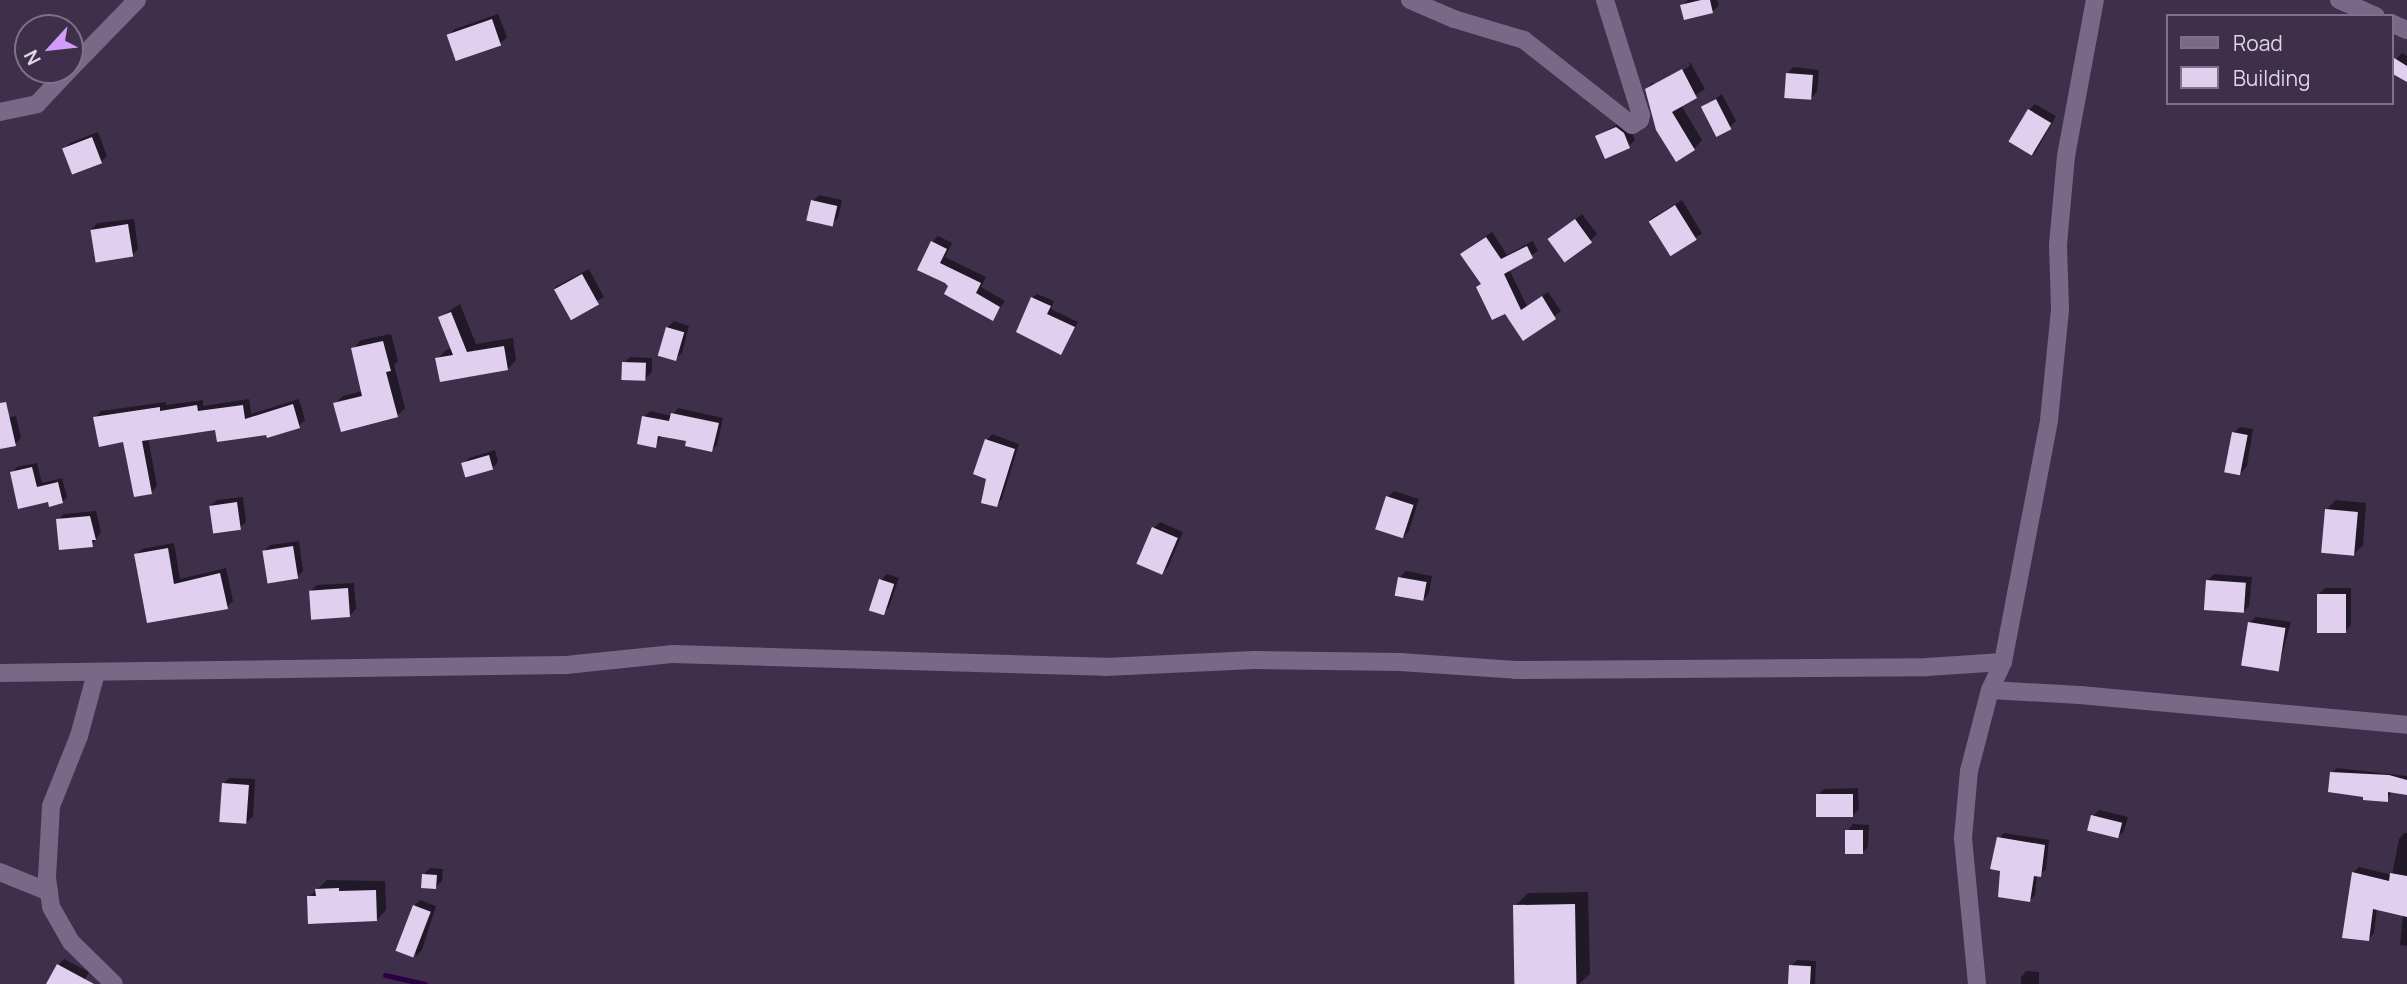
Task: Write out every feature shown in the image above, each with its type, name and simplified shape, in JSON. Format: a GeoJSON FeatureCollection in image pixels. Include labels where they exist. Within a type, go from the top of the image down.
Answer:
{"type":"FeatureCollection","features":[{"type":"Feature","properties":{"kind":"street"},"geometry":{"type":"LineString","coordinates":[[84,55],[137,0]]}},
{"type":"Feature","properties":{"kind":"street"},"geometry":{"type":"LineString","coordinates":[[1410,0],[1454,19],[1524,40],[1632,125],[1640,120],[1641,115],[1605,0]]}},
{"type":"Feature","properties":{"kind":"street"},"geometry":{"type":"LineString","coordinates":[[1977,984],[1963,838],[1969,771],[1990,690],[2003,662],[2049,420],[2060,309],[2058,245],[2066,156],[2095,0]]}},
{"type":"Feature","properties":{"kind":"street"},"geometry":{"type":"LineString","coordinates":[[2339,0],[2371,14]]}},
{"type":"Feature","properties":{"kind":"street"},"geometry":{"type":"LineString","coordinates":[[0,112],[37,104],[56,84]]}},
{"type":"Feature","properties":{"kind":"street"},"geometry":{"type":"LineString","coordinates":[[0,673],[566,665],[673,654],[1105,667],[1254,660],[1400,662],[1516,670],[1927,667],[2003,662]]}},
{"type":"Feature","properties":{"kind":"street"},"geometry":{"type":"LineString","coordinates":[[96,673],[79,736],[51,806],[47,878],[51,907],[71,942],[114,984]]}},
{"type":"Feature","properties":{"kind":"street"},"geometry":{"type":"LineString","coordinates":[[1990,690],[2093,696],[2407,725]]}},
{"type":"Feature","properties":{"kind":"street"},"geometry":{"type":"LineString","coordinates":[[0,872],[49,892]]}},
{"type":"Feature","properties":{"kind":"building"},"geometry":{"type":"Polygon","coordinates":[[[1710,0],[1713,13],[1684,20],[1680,5],[1710,0]]]}},
{"type":"Feature","properties":{"kind":"building"},"geometry":{"type":"Polygon","coordinates":[[[492,19],[501,45],[456,61],[447,35],[492,19]]]}},
{"type":"Feature","properties":{"kind":"building"},"geometry":{"type":"Polygon","coordinates":[[[2393,57],[2407,66],[2407,82],[2393,74],[2393,57]]]}},
{"type":"Feature","properties":{"kind":"building"},"geometry":{"type":"Polygon","coordinates":[[[1682,69],[1697,98],[1672,112],[1695,150],[1676,162],[1656,130],[1645,89],[1682,69]]]}},
{"type":"Feature","properties":{"kind":"building"},"geometry":{"type":"Polygon","coordinates":[[[1786,73],[1813,75],[1811,100],[1784,98],[1786,73]]]}},
{"type":"Feature","properties":{"kind":"building"},"geometry":{"type":"Polygon","coordinates":[[[1716,99],[1731,129],[1716,137],[1701,107],[1716,99]]]}},
{"type":"Feature","properties":{"kind":"building"},"geometry":{"type":"Polygon","coordinates":[[[2028,109],[2051,123],[2032,155],[2008,142],[2028,109]]]}},
{"type":"Feature","properties":{"kind":"building"},"geometry":{"type":"Polygon","coordinates":[[[1616,127],[1624,133],[1630,148],[1605,159],[1595,136],[1616,127]]]}},
{"type":"Feature","properties":{"kind":"building"},"geometry":{"type":"Polygon","coordinates":[[[92,137],[102,163],[72,175],[62,148],[92,137]]]}},
{"type":"Feature","properties":{"kind":"building"},"geometry":{"type":"Polygon","coordinates":[[[811,200],[837,206],[833,227],[806,220],[811,200]]]}},
{"type":"Feature","properties":{"kind":"building"},"geometry":{"type":"Polygon","coordinates":[[[1675,205],[1697,240],[1670,256],[1649,221],[1675,205]]]}},
{"type":"Feature","properties":{"kind":"building"},"geometry":{"type":"Polygon","coordinates":[[[1575,219],[1592,242],[1565,262],[1547,239],[1575,219]]]}},
{"type":"Feature","properties":{"kind":"building"},"geometry":{"type":"Polygon","coordinates":[[[128,224],[133,257],[96,263],[90,230],[128,224]]]}},
{"type":"Feature","properties":{"kind":"building"},"geometry":{"type":"Polygon","coordinates":[[[1486,237],[1501,259],[1527,246],[1533,258],[1504,274],[1521,310],[1542,296],[1556,319],[1523,341],[1505,314],[1492,320],[1476,287],[1481,284],[1460,254],[1486,237]]]}},
{"type":"Feature","properties":{"kind":"building"},"geometry":{"type":"Polygon","coordinates":[[[931,241],[947,249],[940,263],[981,283],[976,293],[1000,307],[993,321],[944,294],[948,286],[945,283],[917,270],[931,241]]]}},
{"type":"Feature","properties":{"kind":"building"},"geometry":{"type":"Polygon","coordinates":[[[582,274],[599,305],[571,320],[554,290],[582,274]]]}},
{"type":"Feature","properties":{"kind":"building"},"geometry":{"type":"Polygon","coordinates":[[[1031,297],[1051,306],[1047,314],[1075,327],[1061,355],[1016,332],[1031,297]]]}},
{"type":"Feature","properties":{"kind":"building"},"geometry":{"type":"Polygon","coordinates":[[[451,312],[467,352],[504,346],[508,370],[440,382],[435,358],[453,355],[438,317],[451,312]]]}},
{"type":"Feature","properties":{"kind":"building"},"geometry":{"type":"Polygon","coordinates":[[[666,327],[684,332],[676,361],[658,356],[666,327]]]}},
{"type":"Feature","properties":{"kind":"building"},"geometry":{"type":"Polygon","coordinates":[[[383,341],[391,371],[386,372],[398,417],[341,432],[333,403],[362,396],[351,348],[383,341]]]}},
{"type":"Feature","properties":{"kind":"building"},"geometry":{"type":"Polygon","coordinates":[[[622,362],[646,363],[645,381],[621,380],[622,362]]]}},
{"type":"Feature","properties":{"kind":"building"},"geometry":{"type":"Polygon","coordinates":[[[6,402],[16,446],[0,449],[0,403],[6,402]]]}},
{"type":"Feature","properties":{"kind":"building"},"geometry":{"type":"Polygon","coordinates":[[[293,404],[300,428],[267,438],[266,435],[217,442],[215,430],[142,441],[152,494],[134,497],[123,442],[99,447],[93,417],[160,407],[160,411],[197,405],[198,411],[243,405],[245,419],[293,404]]]}},
{"type":"Feature","properties":{"kind":"building"},"geometry":{"type":"Polygon","coordinates":[[[671,413],[719,423],[712,452],[685,446],[686,441],[658,436],[656,448],[637,444],[642,416],[669,421],[671,413]]]}},
{"type":"Feature","properties":{"kind":"building"},"geometry":{"type":"Polygon","coordinates":[[[2232,432],[2248,435],[2240,475],[2224,472],[2232,432]]]}},
{"type":"Feature","properties":{"kind":"building"},"geometry":{"type":"Polygon","coordinates":[[[985,439],[1015,449],[997,507],[981,503],[986,479],[973,474],[985,439]]]}},
{"type":"Feature","properties":{"kind":"building"},"geometry":{"type":"Polygon","coordinates":[[[489,455],[493,469],[465,477],[461,463],[489,455]]]}},
{"type":"Feature","properties":{"kind":"building"},"geometry":{"type":"Polygon","coordinates":[[[32,467],[37,487],[58,482],[63,503],[49,507],[48,502],[18,509],[10,472],[32,467]]]}},
{"type":"Feature","properties":{"kind":"building"},"geometry":{"type":"Polygon","coordinates":[[[1386,496],[1414,505],[1403,538],[1375,529],[1386,496]]]}},
{"type":"Feature","properties":{"kind":"building"},"geometry":{"type":"Polygon","coordinates":[[[237,502],[241,530],[213,534],[209,506],[237,502]]]}},
{"type":"Feature","properties":{"kind":"building"},"geometry":{"type":"Polygon","coordinates":[[[2325,509],[2358,512],[2354,556],[2321,553],[2325,509]]]}},
{"type":"Feature","properties":{"kind":"building"},"geometry":{"type":"Polygon","coordinates":[[[90,516],[96,540],[92,540],[93,547],[59,550],[56,519],[90,516]]]}},
{"type":"Feature","properties":{"kind":"building"},"geometry":{"type":"Polygon","coordinates":[[[1152,527],[1178,538],[1162,575],[1136,564],[1152,527]]]}},
{"type":"Feature","properties":{"kind":"building"},"geometry":{"type":"Polygon","coordinates":[[[293,546],[298,579],[268,583],[262,551],[293,546]]]}},
{"type":"Feature","properties":{"kind":"building"},"geometry":{"type":"Polygon","coordinates":[[[168,548],[174,584],[220,573],[228,609],[147,623],[134,554],[168,548]]]}},
{"type":"Feature","properties":{"kind":"building"},"geometry":{"type":"Polygon","coordinates":[[[1398,577],[1427,582],[1423,601],[1395,596],[1398,577]]]}},
{"type":"Feature","properties":{"kind":"building"},"geometry":{"type":"Polygon","coordinates":[[[879,579],[894,584],[884,615],[869,610],[879,579]]]}},
{"type":"Feature","properties":{"kind":"building"},"geometry":{"type":"Polygon","coordinates":[[[2206,580],[2246,583],[2244,613],[2204,610],[2206,580]]]}},
{"type":"Feature","properties":{"kind":"building"},"geometry":{"type":"Polygon","coordinates":[[[348,588],[350,617],[311,620],[309,591],[348,588]]]}},
{"type":"Feature","properties":{"kind":"building"},"geometry":{"type":"Polygon","coordinates":[[[2317,594],[2346,594],[2346,633],[2317,633],[2317,594]]]}},
{"type":"Feature","properties":{"kind":"building"},"geometry":{"type":"Polygon","coordinates":[[[2248,622],[2286,628],[2279,671],[2241,665],[2248,622]]]}},
{"type":"Feature","properties":{"kind":"building"},"geometry":{"type":"Polygon","coordinates":[[[2330,772],[2389,775],[2407,780],[2407,795],[2388,792],[2388,802],[2363,800],[2363,797],[2328,792],[2330,772]]]}},
{"type":"Feature","properties":{"kind":"building"},"geometry":{"type":"Polygon","coordinates":[[[222,783],[249,785],[246,824],[219,822],[222,783]]]}},
{"type":"Feature","properties":{"kind":"building"},"geometry":{"type":"Polygon","coordinates":[[[1816,794],[1853,794],[1853,817],[1816,817],[1816,794]]]}},
{"type":"Feature","properties":{"kind":"building"},"geometry":{"type":"Polygon","coordinates":[[[2091,815],[2122,823],[2118,838],[2087,831],[2091,815]]]}},
{"type":"Feature","properties":{"kind":"building"},"geometry":{"type":"Polygon","coordinates":[[[1845,830],[1863,830],[1863,854],[1845,854],[1845,830]]]}},
{"type":"Feature","properties":{"kind":"building"},"geometry":{"type":"Polygon","coordinates":[[[1997,837],[2045,845],[2041,877],[2034,876],[2030,902],[1998,897],[2000,871],[1990,869],[1997,837]]]}},
{"type":"Feature","properties":{"kind":"building"},"geometry":{"type":"Polygon","coordinates":[[[2352,872],[2389,881],[2390,873],[2407,876],[2407,917],[2373,909],[2369,941],[2342,938],[2352,872]]]}},
{"type":"Feature","properties":{"kind":"building"},"geometry":{"type":"Polygon","coordinates":[[[422,874],[437,875],[436,889],[421,888],[422,874]]]}},
{"type":"Feature","properties":{"kind":"building"},"geometry":{"type":"Polygon","coordinates":[[[339,888],[339,891],[376,890],[377,921],[308,924],[307,896],[316,896],[315,889],[339,888]]]}},
{"type":"Feature","properties":{"kind":"building"},"geometry":{"type":"Polygon","coordinates":[[[1575,904],[1576,984],[1514,984],[1513,905],[1575,904]]]}},
{"type":"Feature","properties":{"kind":"building"},"geometry":{"type":"Polygon","coordinates":[[[413,905],[431,912],[413,958],[395,951],[413,905]]]}},
{"type":"Feature","properties":{"kind":"building"},"geometry":{"type":"Polygon","coordinates":[[[57,964],[94,984],[46,984],[57,964]]]}},
{"type":"Feature","properties":{"kind":"building"},"geometry":{"type":"Polygon","coordinates":[[[1789,965],[1811,966],[1810,984],[1788,984],[1789,965]]]}},
{"type":"Feature","properties":{"kind":"waterway"},"geometry":{"type":"LineString","coordinates":[[385,975],[425,984]]}}]}
